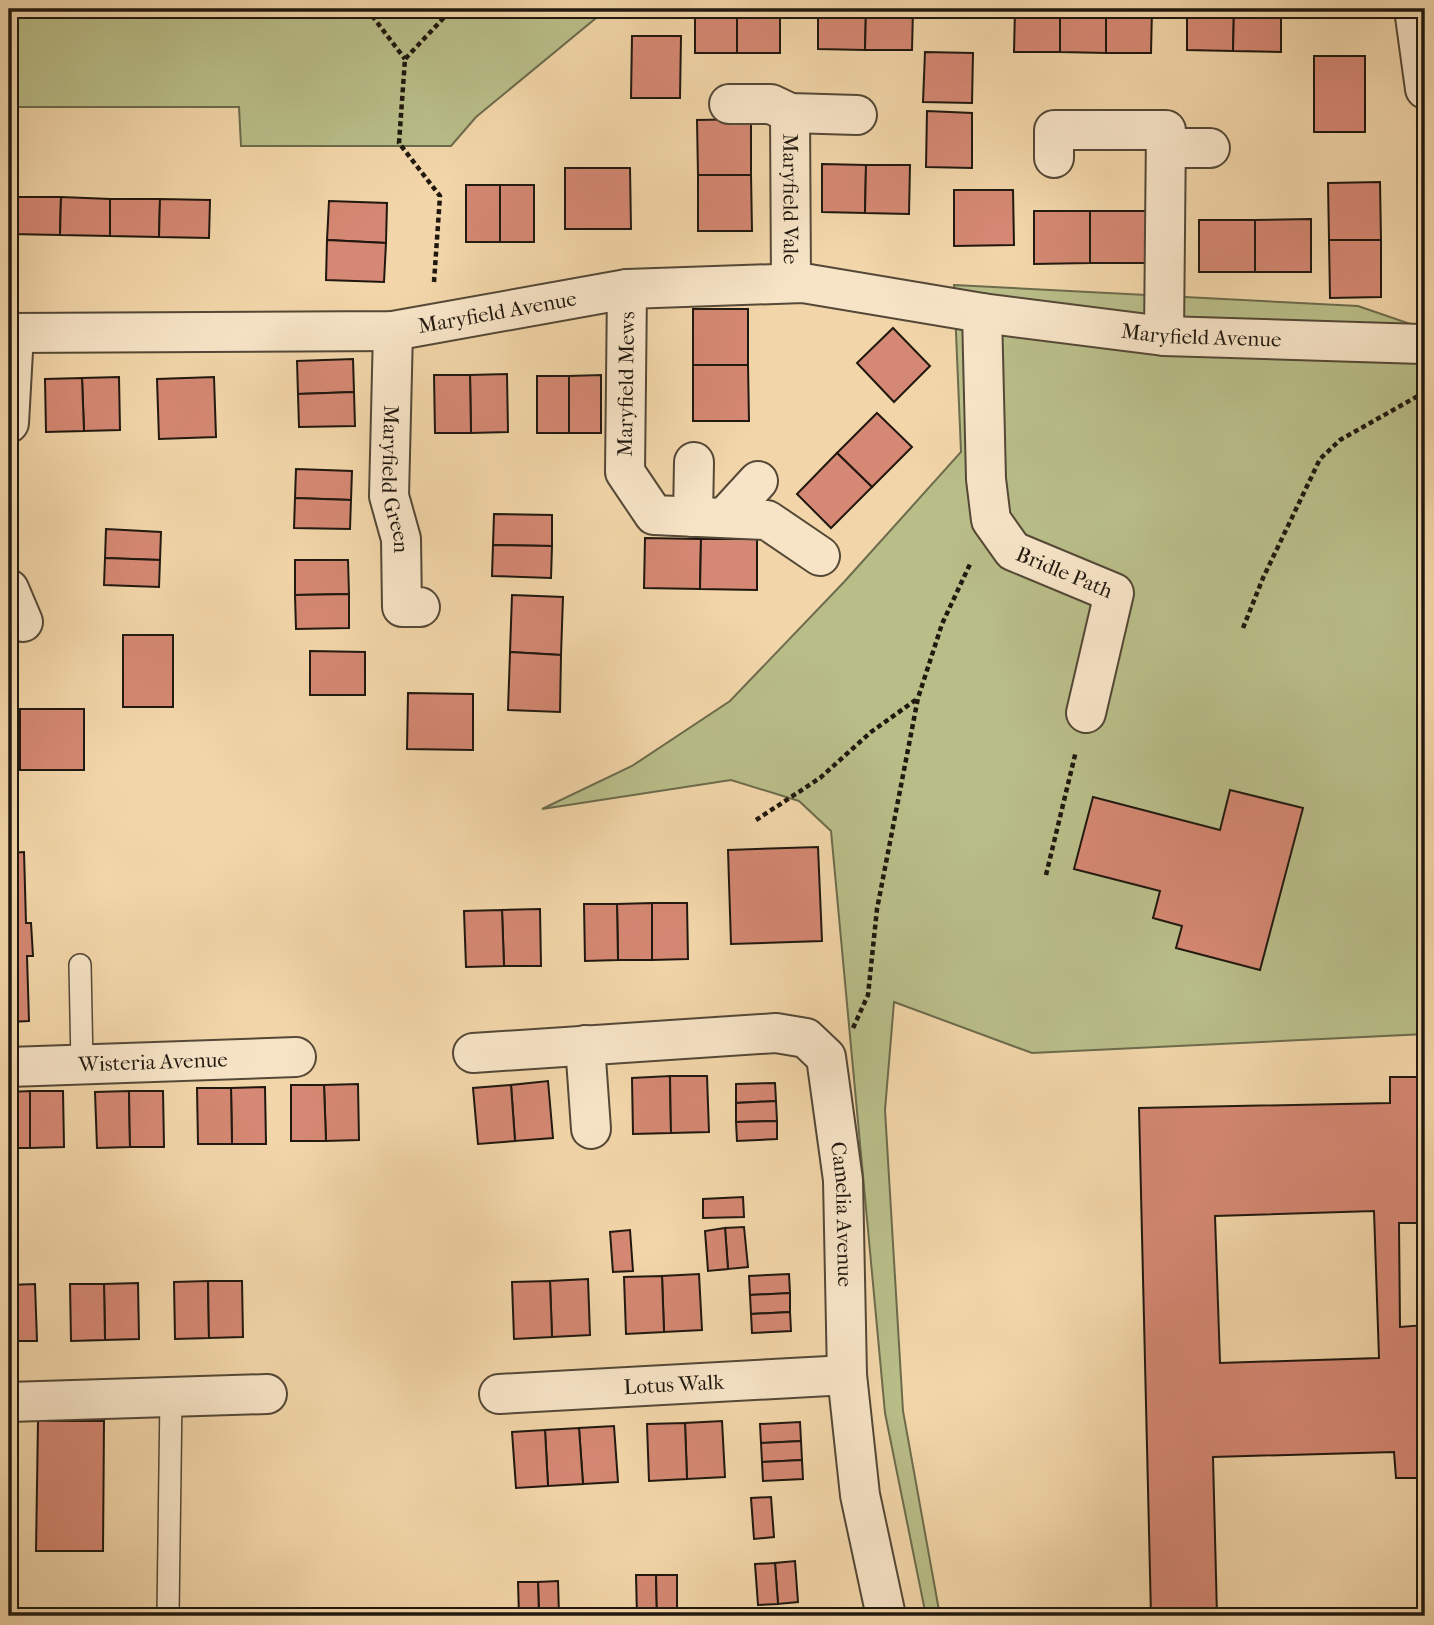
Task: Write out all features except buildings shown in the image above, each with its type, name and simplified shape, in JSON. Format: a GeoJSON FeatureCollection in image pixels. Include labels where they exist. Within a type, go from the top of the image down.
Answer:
{"type":"FeatureCollection","features":[{"type":"Feature","properties":{"kind":"street"},"geometry":{"type":"LineString","coordinates":[[1414,9],[1425,89]]}},
{"type":"Feature","properties":{"kind":"street","name":"Maryfield Vale"},"geometry":{"type":"LineString","coordinates":[[729,104],[771,104],[790,113],[857,115]]}},
{"type":"Feature","properties":{"kind":"street","name":"Maryfield Vale"},"geometry":{"type":"LineString","coordinates":[[790,113],[791,283]]}},
{"type":"Feature","properties":{"kind":"street"},"geometry":{"type":"LineString","coordinates":[[1054,159],[1054,130],[1166,130],[1164,336]]}},
{"type":"Feature","properties":{"kind":"street"},"geometry":{"type":"LineString","coordinates":[[1166,148],[1210,148]]}},
{"type":"Feature","properties":{"kind":"street","name":"Maryfield Avenue"},"geometry":{"type":"LineString","coordinates":[[11,333],[393,331],[627,289],[803,283],[982,313],[1164,336],[1424,341]]}},
{"type":"Feature","properties":{"kind":"street","name":"Maryfield Mews"},"geometry":{"type":"LineString","coordinates":[[627,289],[625,472],[654,515],[767,520],[820,556]]}},
{"type":"Feature","properties":{"kind":"street"},"geometry":{"type":"LineString","coordinates":[[982,313],[986,479],[991,520]]}},
{"type":"Feature","properties":{"kind":"street","name":"Maryfield Green"},"geometry":{"type":"LineString","coordinates":[[393,331],[389,496],[401,539],[402,607],[420,607]]}},
{"type":"Feature","properties":{"kind":"street"},"geometry":{"type":"LineString","coordinates":[[9,423],[11,333]]}},
{"type":"Feature","properties":{"kind":"street"},"geometry":{"type":"LineString","coordinates":[[694,462],[708,517],[758,481]]}},
{"type":"Feature","properties":{"kind":"street","name":"Bridle Path"},"geometry":{"type":"LineString","coordinates":[[991,520],[1013,551],[1114,593],[1086,713]]}},
{"type":"Feature","properties":{"kind":"street"},"geometry":{"type":"LineString","coordinates":[[473,1053],[776,1033],[806,1038],[826,1057]]}},
{"type":"Feature","properties":{"kind":"street"},"geometry":{"type":"LineString","coordinates":[[586,1045],[591,1129]]}},
{"type":"Feature","properties":{"kind":"street","name":"Wisteria Avenue"},"geometry":{"type":"LineString","coordinates":[[9,1067],[296,1057]]}},
{"type":"Feature","properties":{"kind":"street","name":"Camelia Avenue"},"geometry":{"type":"LineString","coordinates":[[826,1057],[843,1180],[847,1375],[860,1495],[886,1616]]}},
{"type":"Feature","properties":{"kind":"street","name":"Lotus Walk"},"geometry":{"type":"LineString","coordinates":[[499,1394],[847,1375]]}},
{"type":"Feature","properties":{"kind":"street"},"geometry":{"type":"LineString","coordinates":[[9,1402],[267,1394]]}},
{"type":"Feature","properties":{"kind":"lane"},"geometry":{"type":"LineString","coordinates":[[80,965],[82,1065]]}},
{"type":"Feature","properties":{"kind":"lane"},"geometry":{"type":"LineString","coordinates":[[169,1614],[171,1397]]}},
{"type":"Feature","properties":{"kind":"path"},"geometry":{"type":"LineString","coordinates":[[367,9],[405,59]]}},
{"type":"Feature","properties":{"kind":"path"},"geometry":{"type":"LineString","coordinates":[[431,325],[440,196],[399,143],[405,59],[452,9]]}},
{"type":"Feature","properties":{"kind":"path"},"geometry":{"type":"LineString","coordinates":[[1243,628],[1263,578],[1320,459],[1340,440],[1425,392]]}},
{"type":"Feature","properties":{"kind":"path"},"geometry":{"type":"LineString","coordinates":[[826,1057],[853,1029],[868,995],[877,909],[918,698],[942,624],[991,520]]}},
{"type":"Feature","properties":{"kind":"path"},"geometry":{"type":"LineString","coordinates":[[756,820],[820,778],[871,732],[918,698]]}},
{"type":"Feature","properties":{"kind":"path"},"geometry":{"type":"LineString","coordinates":[[1046,875],[1086,713]]}},
{"type":"Feature","properties":{"kind":"green space"},"geometry":{"type":"Polygon","coordinates":[[[9,9],[607,9],[476,117],[451,146],[241,146],[239,107],[9,107],[9,9]]]}},
{"type":"Feature","properties":{"kind":"green space"},"geometry":{"type":"Polygon","coordinates":[[[954,285],[1358,306],[1425,329],[1425,1034],[1032,1053],[894,1002],[885,1110],[903,1411],[940,1616],[926,1616],[885,1413],[831,831],[799,801],[731,780],[542,809],[632,766],[730,701],[844,582],[961,452],[954,285]]]}}]}
